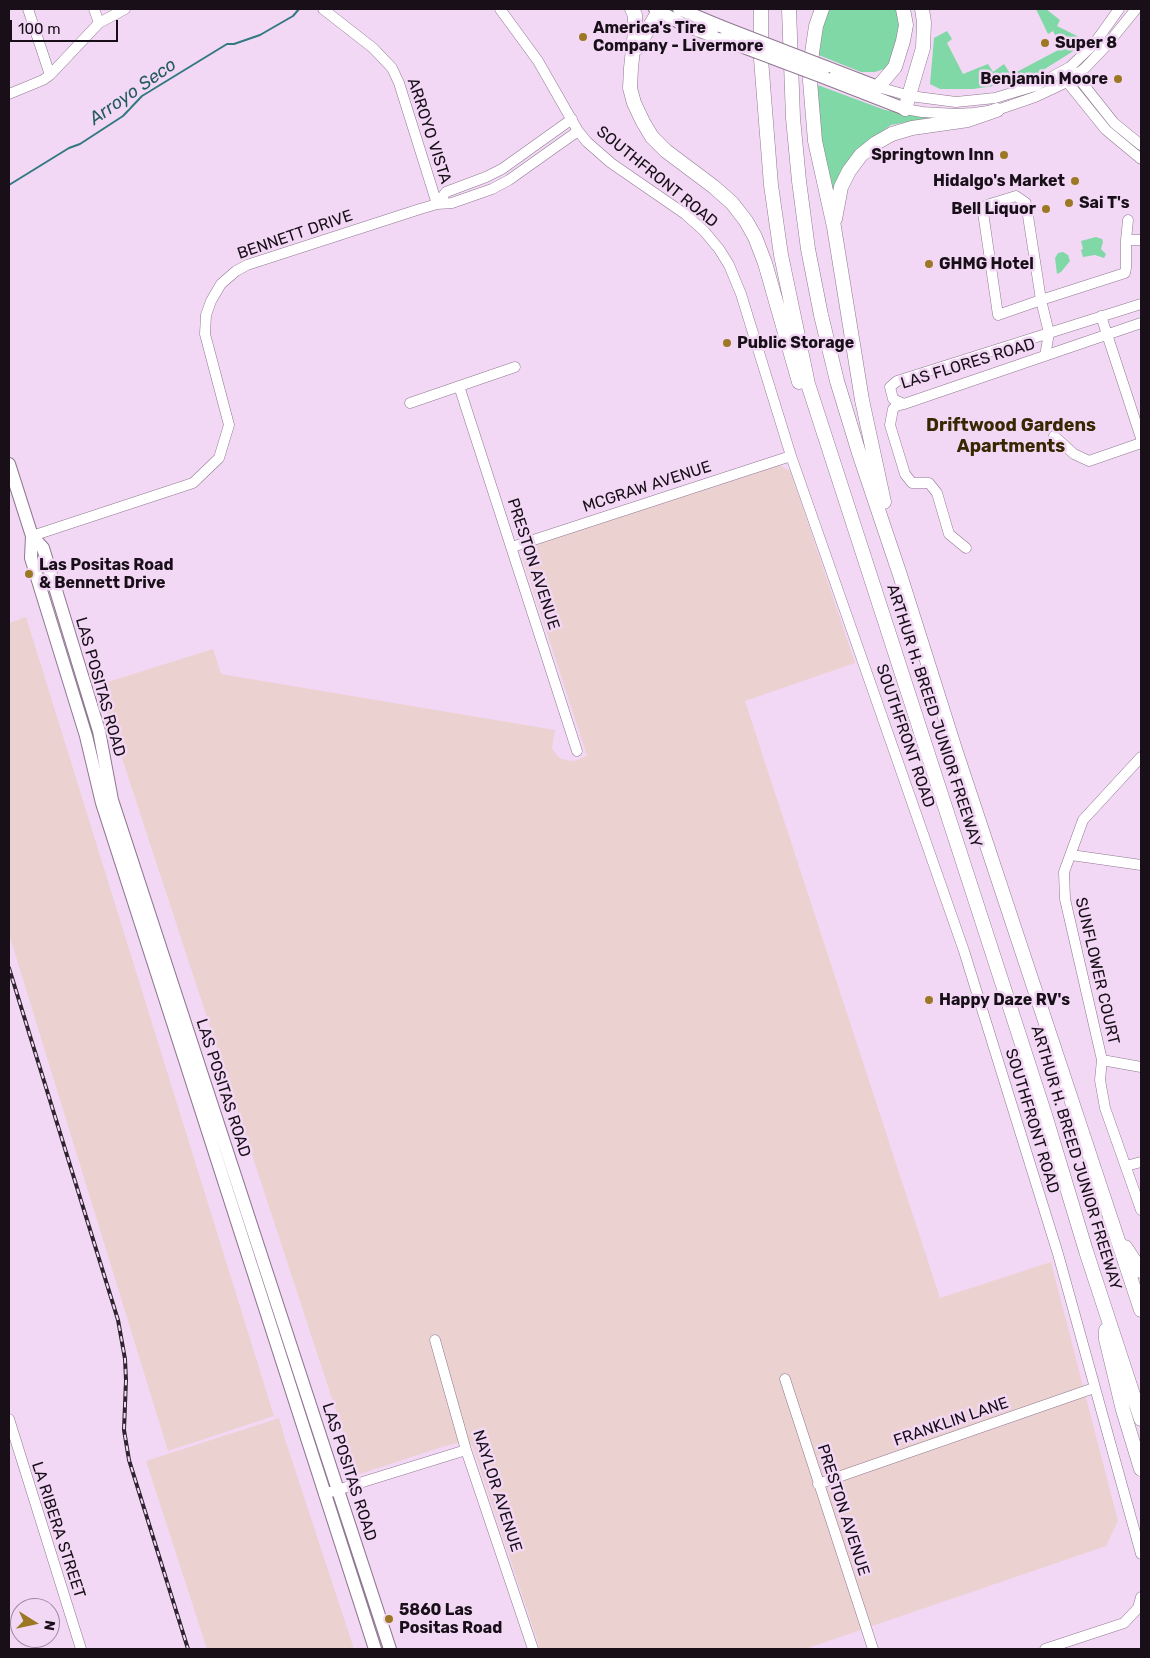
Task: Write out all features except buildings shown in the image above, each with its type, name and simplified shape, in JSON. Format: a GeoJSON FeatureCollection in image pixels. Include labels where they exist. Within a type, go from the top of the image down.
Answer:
{"type":"FeatureCollection","features":[{"type":"Feature","properties":{"kind":"highway"},"geometry":{"type":"LineString","coordinates":[[632,9],[635,15],[630,88],[642,122],[652,137],[666,151],[714,186],[732,203],[755,237],[773,287],[801,390],[815,408]]}},
{"type":"Feature","properties":{"kind":"highway","name":"ARTHUR H. BREED JUNIOR FREEWAY"},"geometry":{"type":"LineString","coordinates":[[761,9],[761,59],[772,185],[783,264],[815,408],[1042,1106],[1086,1251],[1141,1419]]}},
{"type":"Feature","properties":{"kind":"highway","name":"ARTHUR H. BREED JUNIOR FREEWAY"},"geometry":{"type":"LineString","coordinates":[[789,9],[792,118],[799,181],[808,249],[837,381],[955,749],[1141,1310]]}},
{"type":"Feature","properties":{"kind":"highway"},"geometry":{"type":"LineString","coordinates":[[822,9],[816,26],[812,53],[811,110],[815,141],[834,227],[862,400],[900,575]]}},
{"type":"Feature","properties":{"kind":"highway"},"geometry":{"type":"LineString","coordinates":[[878,87],[895,68],[904,41],[906,25],[903,9]]}},
{"type":"Feature","properties":{"kind":"highway"},"geometry":{"type":"LineString","coordinates":[[905,109],[923,48],[924,22],[922,9]]}},
{"type":"Feature","properties":{"kind":"highway"},"geometry":{"type":"LineString","coordinates":[[633,56],[658,10]]}},
{"type":"Feature","properties":{"kind":"highway"},"geometry":{"type":"LineString","coordinates":[[834,227],[841,186],[861,155],[876,143],[892,134],[912,128],[968,120],[997,110]]}},
{"type":"Feature","properties":{"kind":"highway"},"geometry":{"type":"LineString","coordinates":[[1118,1238],[1141,1271]]}},
{"type":"Feature","properties":{"kind":"highway"},"geometry":{"type":"LineString","coordinates":[[1106,1309],[1106,1339],[1141,1470]]}},
{"type":"Feature","properties":{"kind":"main road"},"geometry":{"type":"LineString","coordinates":[[679,9],[721,33],[827,73],[905,109]]}},
{"type":"Feature","properties":{"kind":"main road"},"geometry":{"type":"LineString","coordinates":[[658,10],[686,26],[721,33]]}},
{"type":"Feature","properties":{"kind":"main road"},"geometry":{"type":"LineString","coordinates":[[827,73],[878,87]]}},
{"type":"Feature","properties":{"kind":"main road","name":"LAS POSITAS ROAD"},"geometry":{"type":"LineString","coordinates":[[9,464],[32,536],[32,558],[86,736],[102,803],[374,1649]]}},
{"type":"Feature","properties":{"kind":"main road","name":"LAS POSITAS ROAD"},"geometry":{"type":"LineString","coordinates":[[32,536],[43,548],[99,731],[112,800],[390,1649]]}},
{"type":"Feature","properties":{"kind":"main road"},"geometry":{"type":"LineString","coordinates":[[351,1577],[359,1576],[370,1609],[380,1616]]}},
{"type":"Feature","properties":{"kind":"street"},"geometry":{"type":"LineString","coordinates":[[28,9],[50,75]]}},
{"type":"Feature","properties":{"kind":"street"},"geometry":{"type":"LineString","coordinates":[[94,9],[99,23]]}},
{"type":"Feature","properties":{"kind":"street"},"geometry":{"type":"LineString","coordinates":[[9,94],[43,80],[50,75],[99,23],[124,9]]}},
{"type":"Feature","properties":{"kind":"street","name":"ARROYO VISTA"},"geometry":{"type":"LineString","coordinates":[[323,9],[373,48],[392,68],[399,83],[437,204]]}},
{"type":"Feature","properties":{"kind":"street","name":"SOUTHFRONT ROAD"},"geometry":{"type":"LineString","coordinates":[[500,9],[538,61],[578,131],[587,142],[611,163],[698,225],[719,249],[729,266],[739,290],[791,456],[964,951],[1058,1254],[1141,1554]]}},
{"type":"Feature","properties":{"kind":"street"},"geometry":{"type":"LineString","coordinates":[[878,87],[910,96],[956,102],[1002,96],[1035,86],[1068,74],[1094,44],[1119,9]]}},
{"type":"Feature","properties":{"kind":"street"},"geometry":{"type":"LineString","coordinates":[[905,109],[956,114],[997,110],[1035,97],[1106,46],[1132,10]]}},
{"type":"Feature","properties":{"kind":"street"},"geometry":{"type":"LineString","coordinates":[[1068,74],[1114,123],[1141,145]]}},
{"type":"Feature","properties":{"kind":"street"},"geometry":{"type":"LineString","coordinates":[[1068,74],[1073,88],[1106,130],[1141,159]]}},
{"type":"Feature","properties":{"kind":"street","name":"BENNETT DRIVE"},"geometry":{"type":"LineString","coordinates":[[437,204],[446,192],[486,178],[502,170],[572,118]]}},
{"type":"Feature","properties":{"kind":"street","name":"BENNETT DRIVE"},"geometry":{"type":"LineString","coordinates":[[32,536],[193,483],[219,458],[230,425],[206,334],[206,315],[211,301],[221,284],[236,271],[247,265],[437,204],[452,203],[492,189],[509,180],[578,131]]}},
{"type":"Feature","properties":{"kind":"street"},"geometry":{"type":"LineString","coordinates":[[1045,356],[1049,332],[1041,300],[1026,203],[1016,196],[988,204],[983,212],[998,314],[1041,300],[1125,273],[1128,220]]}},
{"type":"Feature","properties":{"kind":"street"},"geometry":{"type":"LineString","coordinates":[[1126,240],[1141,240]]}},
{"type":"Feature","properties":{"kind":"street","name":"LAS FLORES ROAD"},"geometry":{"type":"LineString","coordinates":[[1121,310],[1141,297]]}},
{"type":"Feature","properties":{"kind":"street","name":"LAS FLORES ROAD"},"geometry":{"type":"LineString","coordinates":[[1141,304],[897,381],[890,387],[893,399],[904,404],[1141,323]]}},
{"type":"Feature","properties":{"kind":"street"},"geometry":{"type":"LineString","coordinates":[[1101,316],[1141,438]]}},
{"type":"Feature","properties":{"kind":"street","name":"LAS FLORES ROAD"},"geometry":{"type":"LineString","coordinates":[[1125,329],[1141,328]]}},
{"type":"Feature","properties":{"kind":"street"},"geometry":{"type":"LineString","coordinates":[[410,403],[515,367]]}},
{"type":"Feature","properties":{"kind":"street","name":"PRESTON AVENUE"},"geometry":{"type":"LineString","coordinates":[[459,386],[576,751]]}},
{"type":"Feature","properties":{"kind":"street"},"geometry":{"type":"LineString","coordinates":[[904,404],[893,409],[890,425],[905,474],[912,483],[929,483],[937,493],[949,534],[966,548]]}},
{"type":"Feature","properties":{"kind":"street"},"geometry":{"type":"LineString","coordinates":[[1054,436],[1074,454],[1089,461],[1141,443]]}},
{"type":"Feature","properties":{"kind":"street","name":"MCGRAW AVENUE"},"geometry":{"type":"LineString","coordinates":[[512,547],[791,456]]}},
{"type":"Feature","properties":{"kind":"street","name":"SUNFLOWER COURT"},"geometry":{"type":"LineString","coordinates":[[1141,757],[1083,820],[1064,872],[1065,899],[1102,1060],[1100,1080],[1105,1108],[1141,1210]]}},
{"type":"Feature","properties":{"kind":"street"},"geometry":{"type":"LineString","coordinates":[[1070,855],[1141,865]]}},
{"type":"Feature","properties":{"kind":"street"},"geometry":{"type":"LineString","coordinates":[[1102,1060],[1141,1067]]}},
{"type":"Feature","properties":{"kind":"street"},"geometry":{"type":"LineString","coordinates":[[1126,1166],[1141,1162]]}},
{"type":"Feature","properties":{"kind":"street","name":"NAYLOR AVENUE"},"geometry":{"type":"LineString","coordinates":[[435,1340],[466,1450],[533,1649]]}},
{"type":"Feature","properties":{"kind":"street","name":"PRESTON AVENUE"},"geometry":{"type":"LineString","coordinates":[[785,1379],[873,1649]]}},
{"type":"Feature","properties":{"kind":"street","name":"FRANKLIN LANE"},"geometry":{"type":"LineString","coordinates":[[818,1484],[1094,1388]]}},
{"type":"Feature","properties":{"kind":"street","name":"LA RIBERA STREET"},"geometry":{"type":"LineString","coordinates":[[9,1419],[80,1649]]}},
{"type":"Feature","properties":{"kind":"street"},"geometry":{"type":"LineString","coordinates":[[324,1494],[466,1450]]}},
{"type":"Feature","properties":{"kind":"street"},"geometry":{"type":"LineString","coordinates":[[1045,1649],[1124,1623],[1138,1608],[1141,1598]]}},
{"type":"Feature","properties":{"kind":"shaded area"},"geometry":{"type":"Polygon","coordinates":[[[779,465],[790,471],[792,476],[855,663],[745,701],[940,1298],[1051,1262],[1118,1521],[1106,1546],[805,1649],[540,1649],[473,1447],[469,1443],[460,1442],[442,1447],[357,1475],[98,685],[213,649],[221,674],[555,730],[552,748],[561,759],[574,761],[587,756],[523,559],[525,552],[532,546],[779,465]]]}},
{"type":"Feature","properties":{"kind":"shaded area"},"geometry":{"type":"Polygon","coordinates":[[[26,617],[274,1416],[168,1451],[9,934],[9,623],[26,617]]]}},
{"type":"Feature","properties":{"kind":"shaded area"},"geometry":{"type":"Polygon","coordinates":[[[279,1418],[354,1649],[207,1649],[146,1461],[279,1418]]]}},
{"type":"Feature","properties":{"kind":"green space"},"geometry":{"type":"Polygon","coordinates":[[[828,9],[898,9],[900,32],[887,68],[875,72],[861,72],[816,54],[828,9]]]}},
{"type":"Feature","properties":{"kind":"green space"},"geometry":{"type":"Polygon","coordinates":[[[1036,9],[1046,9],[1060,20],[1057,26],[1081,38],[1082,41],[1072,52],[1035,75],[1013,83],[973,89],[940,89],[930,84],[934,38],[947,31],[952,39],[947,43],[963,74],[988,64],[993,72],[1004,64],[1011,75],[1062,48],[1053,31],[1048,34],[1036,9]]]}},
{"type":"Feature","properties":{"kind":"green space"},"geometry":{"type":"Polygon","coordinates":[[[815,84],[885,110],[938,119],[891,125],[860,148],[833,216],[821,147],[815,84]]]}},
{"type":"Feature","properties":{"kind":"green space"},"geometry":{"type":"Polygon","coordinates":[[[1096,237],[1102,239],[1101,249],[1106,254],[1104,258],[1095,255],[1083,257],[1081,241],[1096,237]]]}},
{"type":"Feature","properties":{"kind":"green space"},"geometry":{"type":"Polygon","coordinates":[[[1063,252],[1068,255],[1070,261],[1057,274],[1055,258],[1058,253],[1063,252]]]}},
{"type":"Feature","properties":{"kind":"waterway","name":"Arroyo Seco"},"geometry":{"type":"LineString","coordinates":[[9,185],[69,148],[80,144],[123,116],[142,96],[227,44],[234,44],[260,35],[293,16],[299,9]]}},
{"type":"Feature","properties":{"kind":"railway"},"geometry":{"type":"LineString","coordinates":[[9,968],[118,1320],[125,1359],[124,1430],[129,1460],[188,1649]]}},
{"type":"Feature","properties":{"kind":"place","name":"America's Tire Company - Livermore"},"geometry":{"type":"Point","coordinates":[583,37]}},
{"type":"Feature","properties":{"kind":"place","name":"Super 8"},"geometry":{"type":"Point","coordinates":[1045,43]}},
{"type":"Feature","properties":{"kind":"place","name":"Benjamin Moore"},"geometry":{"type":"Point","coordinates":[1118,79]}},
{"type":"Feature","properties":{"kind":"place","name":"Springtown Inn"},"geometry":{"type":"Point","coordinates":[1004,155]}},
{"type":"Feature","properties":{"kind":"place","name":"Hidalgo's Market"},"geometry":{"type":"Point","coordinates":[1075,181]}},
{"type":"Feature","properties":{"kind":"place","name":"Sai T's"},"geometry":{"type":"Point","coordinates":[1069,203]}},
{"type":"Feature","properties":{"kind":"place","name":"Bell Liquor"},"geometry":{"type":"Point","coordinates":[1046,209]}},
{"type":"Feature","properties":{"kind":"place","name":"GHMG Hotel"},"geometry":{"type":"Point","coordinates":[929,264]}},
{"type":"Feature","properties":{"kind":"place","name":"Public Storage"},"geometry":{"type":"Point","coordinates":[727,343]}},
{"type":"Feature","properties":{"kind":"place","name":"Las Positas Road & Bennett Drive"},"geometry":{"type":"Point","coordinates":[29,574]}},
{"type":"Feature","properties":{"kind":"place","name":"Happy Daze RV's"},"geometry":{"type":"Point","coordinates":[929,1000]}},
{"type":"Feature","properties":{"kind":"place","name":"5860 Las Positas Road"},"geometry":{"type":"Point","coordinates":[389,1619]}},
{"type":"Feature","properties":{"kind":"district","name":"Driftwood Gardens Apartments"},"geometry":{"type":"Point","coordinates":[1011,436]}}]}
